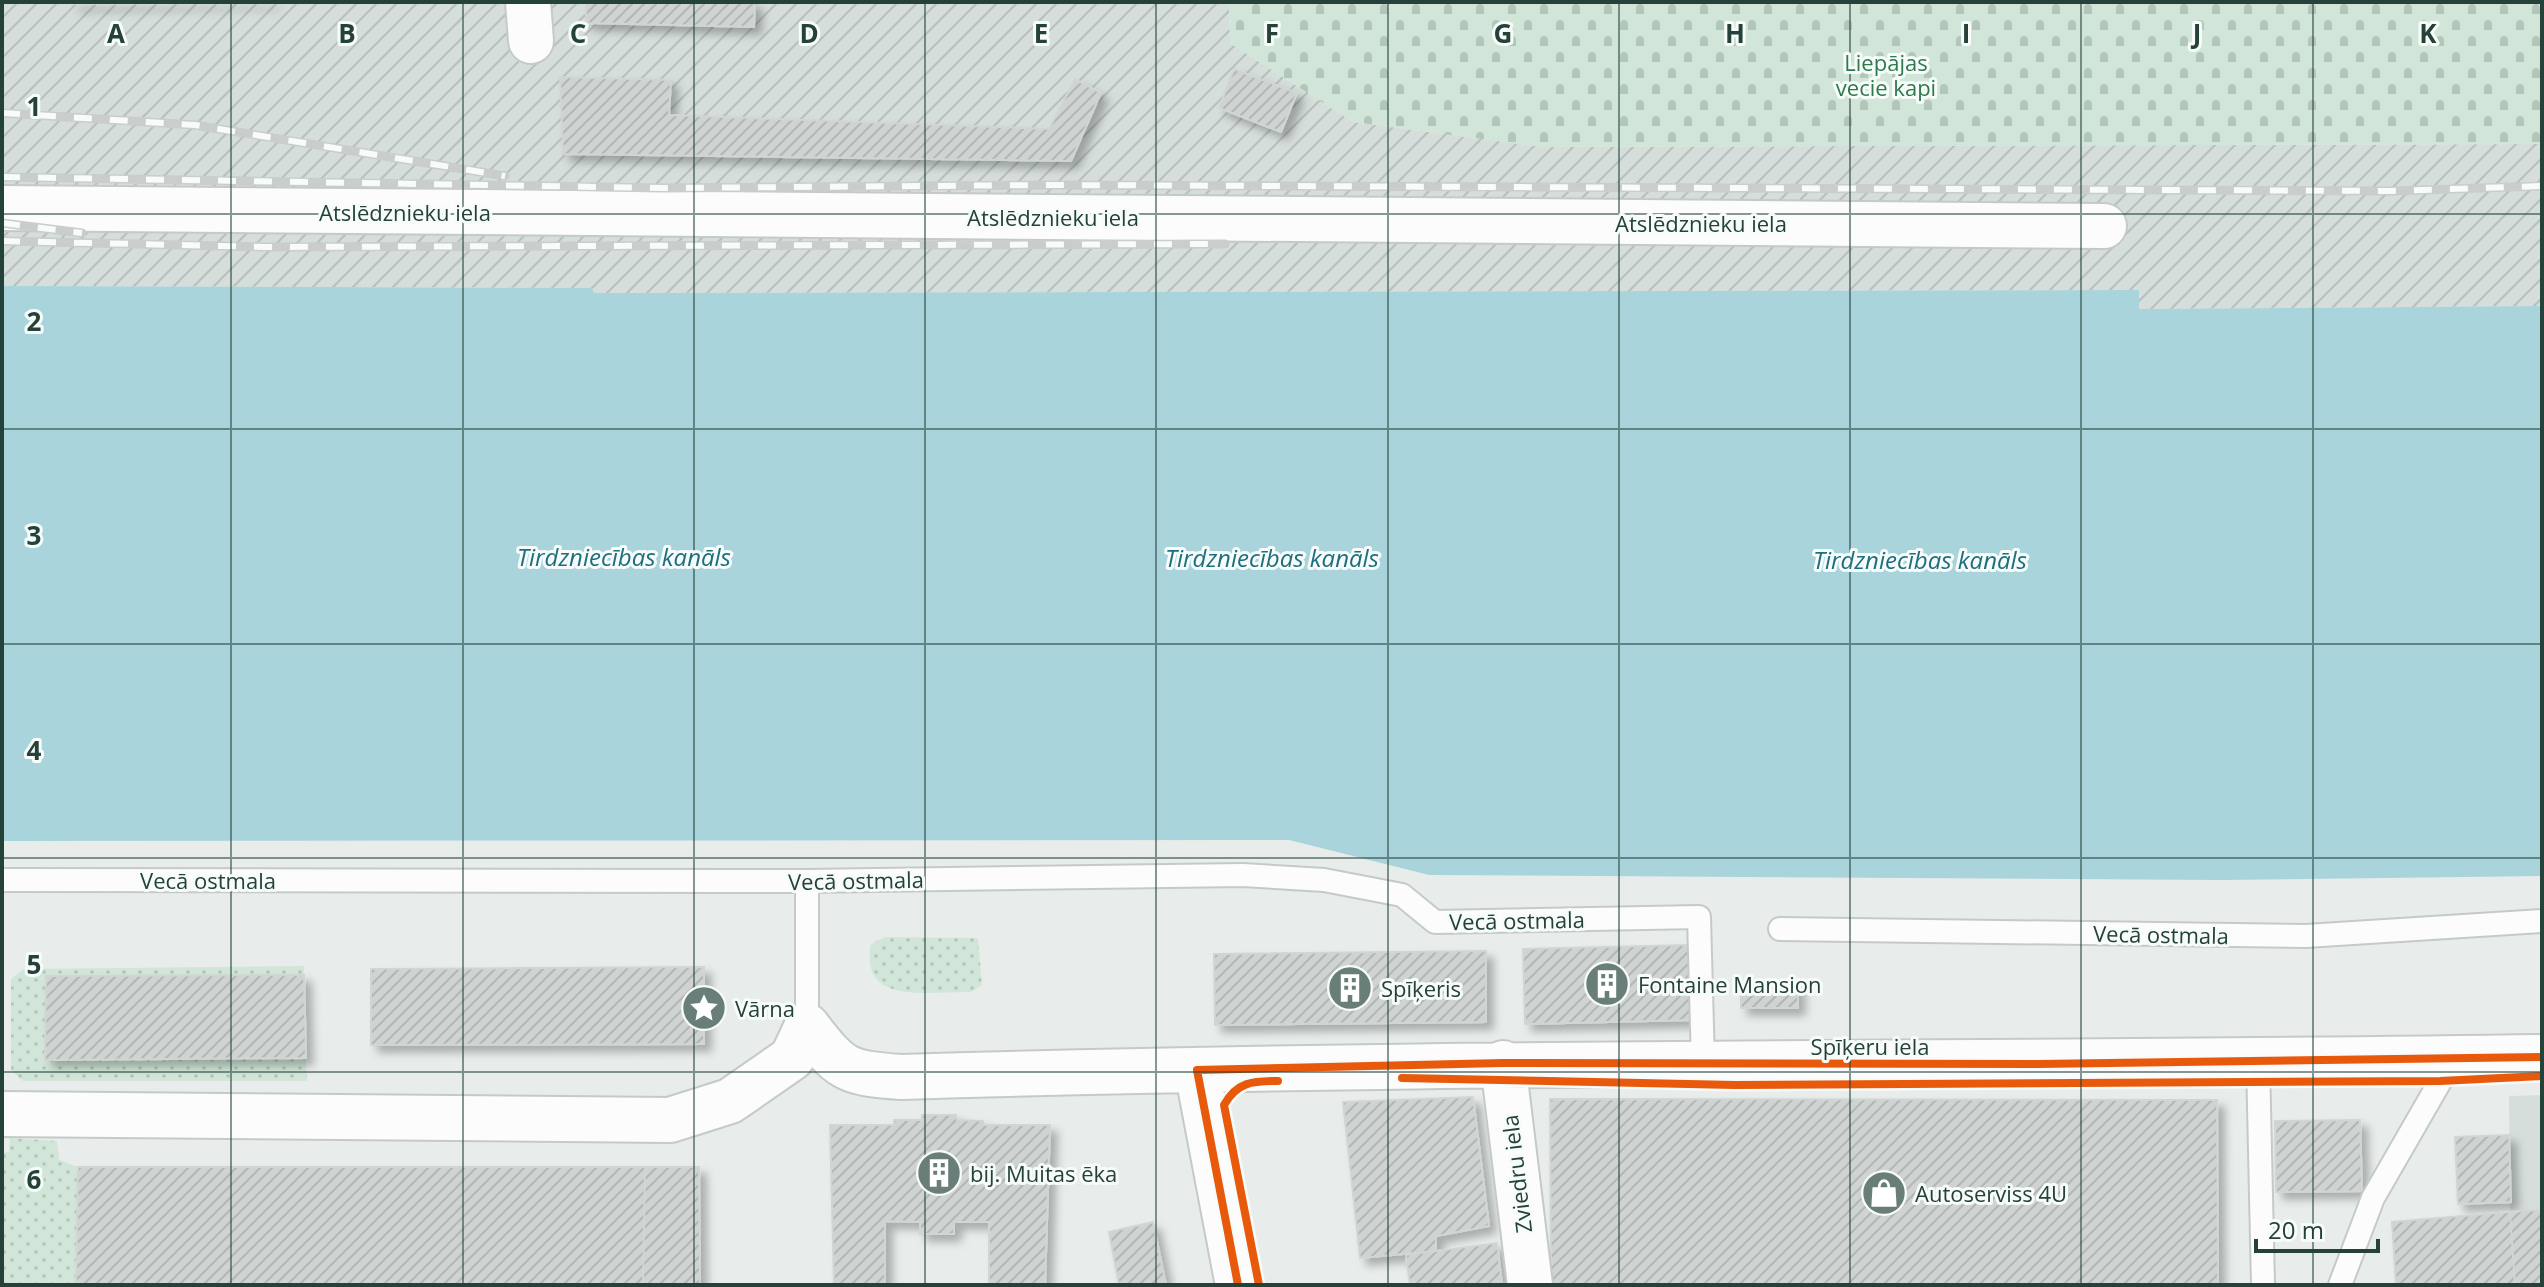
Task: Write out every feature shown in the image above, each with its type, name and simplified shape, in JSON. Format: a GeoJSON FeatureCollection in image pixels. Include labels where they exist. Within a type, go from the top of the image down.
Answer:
{"type":"FeatureCollection","features":[{"type":"Feature","properties":{"kind":"street","name":"Atslēdznieku iela"},"geometry":{"type":"LineString","coordinates":[[2,208],[2104,226]]}},
{"type":"Feature","properties":{"kind":"street","name":"Spīķeru iela"},"geometry":{"type":"LineString","coordinates":[[807,1026],[833,1060],[857,1074],[901,1077],[1503,1063],[2542,1057]]}},
{"type":"Feature","properties":{"kind":"street"},"geometry":{"type":"LineString","coordinates":[[2,1114],[670,1120],[730,1101],[792,1058],[807,1026]]}},
{"type":"Feature","properties":{"kind":"street","name":"Zviedru iela"},"geometry":{"type":"LineString","coordinates":[[1503,1063],[1530,1285]]}},
{"type":"Feature","properties":{"kind":"street"},"geometry":{"type":"LineString","coordinates":[[1197,1070],[1238,1285]]}},
{"type":"Feature","properties":{"kind":"lane","name":"Vecā ostmala"},"geometry":{"type":"LineString","coordinates":[[2,880],[807,881],[1243,875],[1324,880],[1402,895],[1435,922],[1699,917],[1703,1064]]}},
{"type":"Feature","properties":{"kind":"lane"},"geometry":{"type":"LineString","coordinates":[[807,881],[807,1026]]}},
{"type":"Feature","properties":{"kind":"lane","name":"Vecā ostmala"},"geometry":{"type":"LineString","coordinates":[[1780,929],[2306,936],[2542,921]]}},
{"type":"Feature","properties":{"kind":"lane"},"geometry":{"type":"LineString","coordinates":[[2340,1285],[2373,1198],[2453,1059]]}},
{"type":"Feature","properties":{"kind":"lane"},"geometry":{"type":"LineString","coordinates":[[2258,1061],[2263,1285]]}},
{"type":"Feature","properties":{"kind":"shaded area"},"geometry":{"type":"Polygon","coordinates":[[[2,2],[1229,2],[1230,43],[1353,122],[1543,147],[2542,144],[2542,306],[2138,309],[2139,290],[594,293],[592,288],[2,286],[2,2]]]}},
{"type":"Feature","properties":{"kind":"shaded area"},"geometry":{"type":"Polygon","coordinates":[[[2542,1095],[2542,1210],[2510,1212],[2509,1096],[2542,1095]]]}},
{"type":"Feature","properties":{"kind":"green space","name":"Liepājas vecie kapi"},"geometry":{"type":"Polygon","coordinates":[[[1229,2],[2542,2],[2542,144],[1543,147],[1353,122],[1230,43],[1229,2]]]}},
{"type":"Feature","properties":{"kind":"green space"},"geometry":{"type":"Polygon","coordinates":[[[885,937],[978,938],[982,985],[971,992],[936,993],[900,991],[886,986],[876,978],[870,964],[871,944],[885,937]]]}},
{"type":"Feature","properties":{"kind":"green space"},"geometry":{"type":"Polygon","coordinates":[[[304,966],[304,975],[46,976],[45,1060],[306,1058],[307,1081],[23,1081],[11,1070],[11,979],[24,969],[304,966]]]}},
{"type":"Feature","properties":{"kind":"green space"},"geometry":{"type":"Polygon","coordinates":[[[10,1138],[57,1141],[59,1160],[78,1167],[76,1285],[2,1285],[2,1153],[9,1152],[10,1138]]]}},
{"type":"Feature","properties":{"kind":"water","name":"Tirdzniecības kanāls"},"geometry":{"type":"Polygon","coordinates":[[[2,286],[592,288],[594,293],[2139,290],[2139,309],[2542,306],[2542,876],[2221,880],[1429,875],[1289,840],[2,841],[2,286]]]}},
{"type":"Feature","properties":{"kind":"building"},"geometry":{"type":"Polygon","coordinates":[[[72,2],[274,2],[72,4],[72,2]]]}},
{"type":"Feature","properties":{"kind":"building"},"geometry":{"type":"Polygon","coordinates":[[[586,2],[755,2],[754,27],[586,23],[586,2]]]}},
{"type":"Feature","properties":{"kind":"building"},"geometry":{"type":"Polygon","coordinates":[[[1234,69],[1297,93],[1281,132],[1219,108],[1234,69]]]}},
{"type":"Feature","properties":{"kind":"building"},"geometry":{"type":"Polygon","coordinates":[[[560,77],[671,80],[669,115],[1049,129],[1075,79],[1101,93],[1071,161],[563,154],[560,77]]]}},
{"type":"Feature","properties":{"kind":"building","name":"Fontaine Mansion"},"geometry":{"type":"Polygon","coordinates":[[[1689,945],[1691,1020],[1525,1024],[1523,949],[1689,945]]]}},
{"type":"Feature","properties":{"kind":"building","name":"Spīķeris"},"geometry":{"type":"Polygon","coordinates":[[[1486,951],[1486,1022],[1215,1025],[1214,954],[1486,951]]]}},
{"type":"Feature","properties":{"kind":"building"},"geometry":{"type":"Polygon","coordinates":[[[704,967],[704,1044],[371,1045],[371,969],[704,967]]]}},
{"type":"Feature","properties":{"kind":"building"},"geometry":{"type":"Polygon","coordinates":[[[304,975],[306,1058],[45,1060],[46,976],[304,975]]]}},
{"type":"Feature","properties":{"kind":"building"},"geometry":{"type":"Polygon","coordinates":[[[1741,984],[1798,984],[1798,1008],[1741,1008],[1741,984]]]}},
{"type":"Feature","properties":{"kind":"building"},"geometry":{"type":"Polygon","coordinates":[[[1473,1097],[1489,1226],[1436,1236],[1436,1251],[1360,1258],[1343,1102],[1473,1097]]]}},
{"type":"Feature","properties":{"kind":"building","name":"Autoserviss 4U"},"geometry":{"type":"Polygon","coordinates":[[[1550,1099],[2217,1100],[2218,1285],[1551,1285],[1550,1099]]]}},
{"type":"Feature","properties":{"kind":"building","name":"bij. Muitas ēka"},"geometry":{"type":"Polygon","coordinates":[[[922,1115],[956,1115],[957,1120],[983,1121],[984,1125],[1050,1125],[1045,1285],[989,1285],[989,1222],[954,1222],[954,1234],[920,1234],[920,1222],[885,1221],[885,1285],[834,1285],[830,1125],[894,1125],[894,1120],[922,1120],[922,1115]]]}},
{"type":"Feature","properties":{"kind":"building"},"geometry":{"type":"Polygon","coordinates":[[[2360,1120],[2362,1191],[2276,1192],[2275,1121],[2360,1120]]]}},
{"type":"Feature","properties":{"kind":"building"},"geometry":{"type":"Polygon","coordinates":[[[2509,1135],[2511,1202],[2458,1204],[2455,1137],[2509,1135]]]}},
{"type":"Feature","properties":{"kind":"building"},"geometry":{"type":"Polygon","coordinates":[[[78,1167],[645,1167],[643,1285],[76,1285],[78,1167]]]}},
{"type":"Feature","properties":{"kind":"building"},"geometry":{"type":"Polygon","coordinates":[[[645,1167],[699,1167],[700,1285],[643,1285],[645,1167]]]}},
{"type":"Feature","properties":{"kind":"building"},"geometry":{"type":"Polygon","coordinates":[[[2542,1210],[2542,1285],[2515,1285],[2510,1212],[2542,1210]]]}},
{"type":"Feature","properties":{"kind":"building"},"geometry":{"type":"Polygon","coordinates":[[[2510,1212],[2515,1285],[2396,1285],[2392,1222],[2510,1212]]]}},
{"type":"Feature","properties":{"kind":"building"},"geometry":{"type":"Polygon","coordinates":[[[1153,1222],[1166,1285],[1119,1285],[1109,1232],[1153,1222]]]}},
{"type":"Feature","properties":{"kind":"building"},"geometry":{"type":"Polygon","coordinates":[[[1497,1243],[1502,1285],[1410,1285],[1406,1255],[1497,1243]]]}},
{"type":"Feature","properties":{"kind":"railway"},"geometry":{"type":"LineString","coordinates":[[2,113],[195,125],[505,176]]}},
{"type":"Feature","properties":{"kind":"railway"},"geometry":{"type":"LineString","coordinates":[[2,177],[663,188],[1053,185],[2392,191],[2542,186]]}},
{"type":"Feature","properties":{"kind":"railway"},"geometry":{"type":"LineString","coordinates":[[2,223],[82,233]]}},
{"type":"Feature","properties":{"kind":"railway"},"geometry":{"type":"LineString","coordinates":[[2,241],[265,247],[1225,244]]}},
{"type":"Feature","properties":{"kind":"cycle path"},"geometry":{"type":"LineString","coordinates":[[1238,1285],[1197,1070],[1503,1063],[2038,1064],[2542,1057]]}},
{"type":"Feature","properties":{"kind":"cycle path"},"geometry":{"type":"LineString","coordinates":[[1402,1078],[1735,1085],[2440,1081],[2542,1076]]}},
{"type":"Feature","properties":{"kind":"cycle path"},"geometry":{"type":"LineString","coordinates":[[1259,1285],[1224,1105],[1234,1092],[1246,1084],[1278,1081]]}},
{"type":"Feature","properties":{"kind":"place","name":"Fontaine Mansion"},"geometry":{"type":"Point","coordinates":[1607,984]}},
{"type":"Feature","properties":{"kind":"place","name":"Spīķeris"},"geometry":{"type":"Point","coordinates":[1350,988]}},
{"type":"Feature","properties":{"kind":"place","name":"Vārna"},"geometry":{"type":"Point","coordinates":[704,1008]}},
{"type":"Feature","properties":{"kind":"place","name":"bij. Muitas ēka"},"geometry":{"type":"Point","coordinates":[939,1173]}},
{"type":"Feature","properties":{"kind":"place","name":"Autoserviss 4U"},"geometry":{"type":"Point","coordinates":[1884,1193]}}]}
